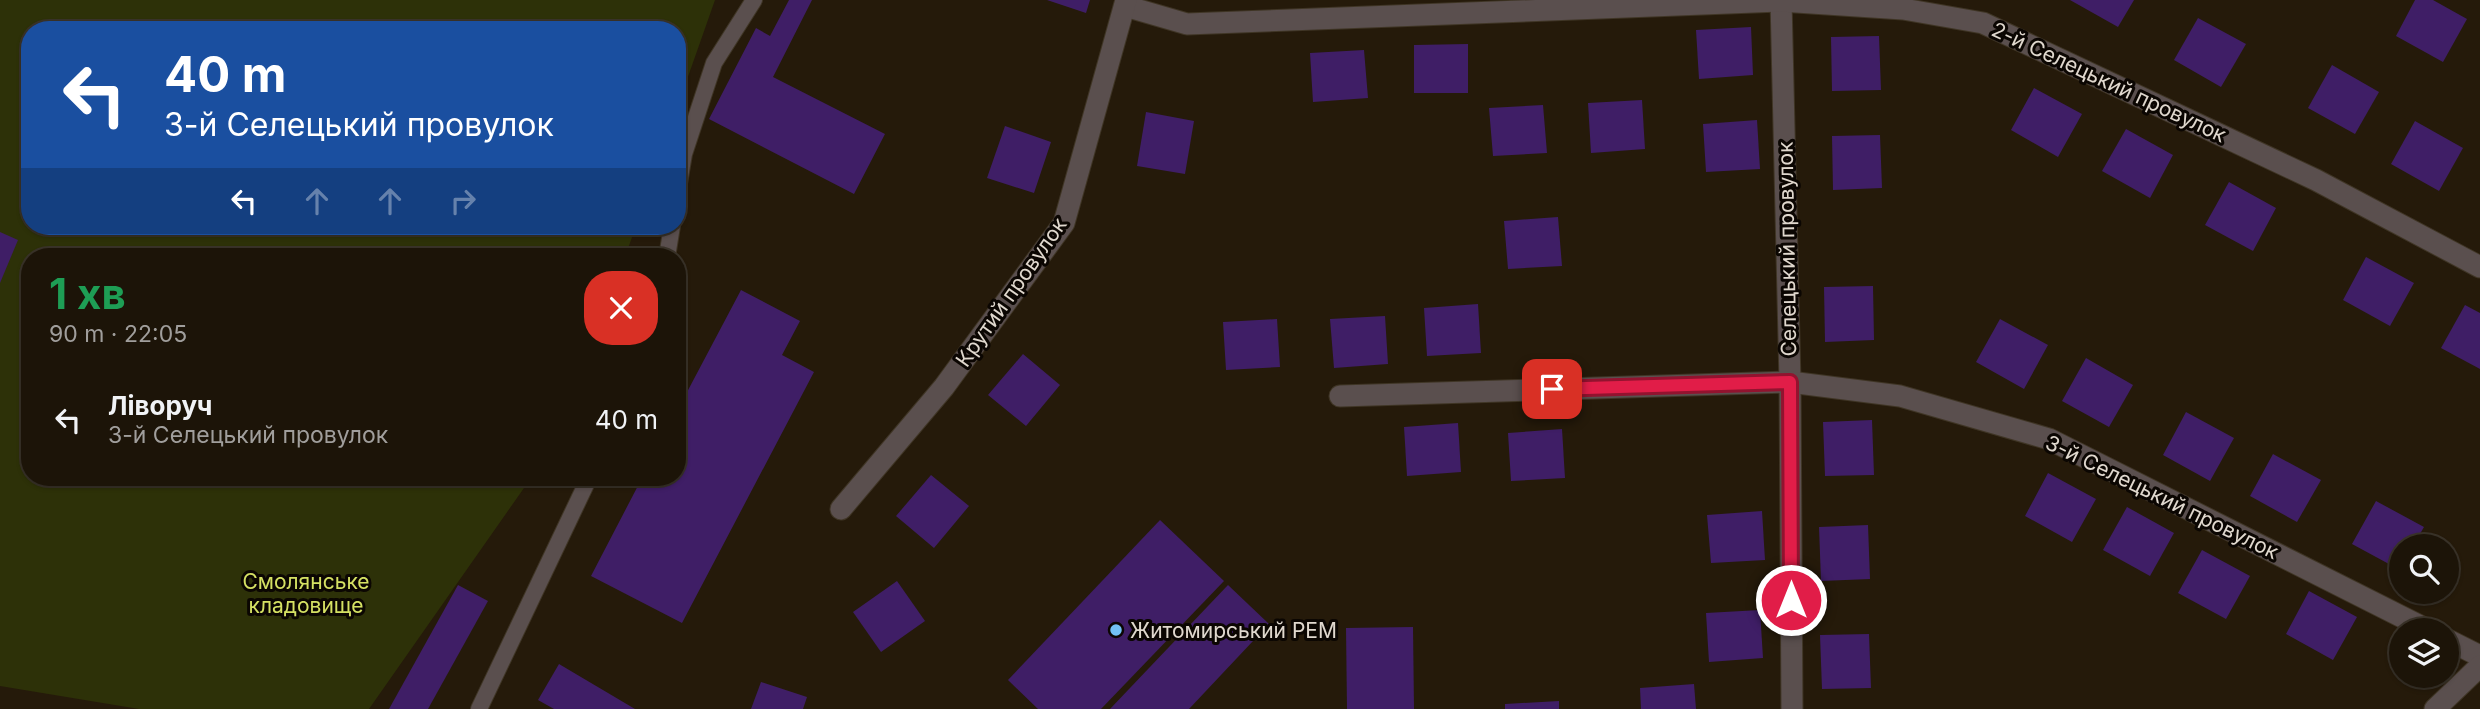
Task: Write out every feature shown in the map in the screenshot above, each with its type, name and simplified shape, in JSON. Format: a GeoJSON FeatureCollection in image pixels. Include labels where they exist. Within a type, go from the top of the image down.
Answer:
{"type":"FeatureCollection","features":[{"type":"Feature","properties":{"kind":"street","name":"2-й Селецький провулок"},"geometry":{"type":"LineString","coordinates":[[1125,3],[1187,24],[1781,1],[1903,9],[1983,23],[2316,180],[2480,267]]}},
{"type":"Feature","properties":{"kind":"street","name":"Селецький провулок"},"geometry":{"type":"LineString","coordinates":[[1781,1],[1790,382],[1792,709]]}},
{"type":"Feature","properties":{"kind":"street","name":"Крутий провулок"},"geometry":{"type":"LineString","coordinates":[[841,509],[944,387],[1064,223],[1125,3]]}},
{"type":"Feature","properties":{"kind":"street","name":"3-й Селецький провулок"},"geometry":{"type":"LineString","coordinates":[[1340,396],[1790,382],[1900,396],[2049,439],[2404,618]]}},
{"type":"Feature","properties":{"kind":"street"},"geometry":{"type":"LineString","coordinates":[[2459,646],[2480,656]]}},
{"type":"Feature","properties":{"kind":"street"},"geometry":{"type":"LineString","coordinates":[[2435,709],[2480,666]]}},
{"type":"Feature","properties":{"kind":"lane"},"geometry":{"type":"LineString","coordinates":[[686,148],[714,63],[754,0]]}},
{"type":"Feature","properties":{"kind":"lane"},"geometry":{"type":"LineString","coordinates":[[479,709],[585,486]]}},
{"type":"Feature","properties":{"kind":"green space","name":"Смолянське кладовище"},"geometry":{"type":"Polygon","coordinates":[[[0,0],[715,0],[686,82],[686,21],[21,21],[21,235],[633,235],[628,248],[21,248],[21,486],[525,486],[369,709],[139,709],[0,686],[0,0]]]}},
{"type":"Feature","properties":{"kind":"building"},"geometry":{"type":"Polygon","coordinates":[[[789,0],[812,0],[773,77],[885,134],[854,194],[709,119],[756,28],[770,36],[789,0]]]}},
{"type":"Feature","properties":{"kind":"building"},"geometry":{"type":"Polygon","coordinates":[[[1047,0],[1090,0],[1086,13],[1047,0]]]}},
{"type":"Feature","properties":{"kind":"building"},"geometry":{"type":"Polygon","coordinates":[[[2070,0],[2134,0],[2118,27],[2070,0]]]}},
{"type":"Feature","properties":{"kind":"building"},"geometry":{"type":"Polygon","coordinates":[[[2415,0],[2433,0],[2467,19],[2443,62],[2396,36],[2415,0]]]}},
{"type":"Feature","properties":{"kind":"building"},"geometry":{"type":"Polygon","coordinates":[[[2198,18],[2246,44],[2221,87],[2174,60],[2198,18]]]}},
{"type":"Feature","properties":{"kind":"building"},"geometry":{"type":"Polygon","coordinates":[[[1751,27],[1753,75],[1699,79],[1696,30],[1751,27]]]}},
{"type":"Feature","properties":{"kind":"building"},"geometry":{"type":"Polygon","coordinates":[[[1879,36],[1881,90],[1832,91],[1831,37],[1879,36]]]}},
{"type":"Feature","properties":{"kind":"building"},"geometry":{"type":"Polygon","coordinates":[[[1468,44],[1468,93],[1414,93],[1414,45],[1468,44]]]}},
{"type":"Feature","properties":{"kind":"building"},"geometry":{"type":"Polygon","coordinates":[[[1364,50],[1368,98],[1313,102],[1310,53],[1364,50]]]}},
{"type":"Feature","properties":{"kind":"building"},"geometry":{"type":"Polygon","coordinates":[[[2332,65],[2379,92],[2355,134],[2308,108],[2332,65]]]}},
{"type":"Feature","properties":{"kind":"building"},"geometry":{"type":"Polygon","coordinates":[[[2034,88],[2082,114],[2058,157],[2011,130],[2034,88]]]}},
{"type":"Feature","properties":{"kind":"building"},"geometry":{"type":"Polygon","coordinates":[[[1642,100],[1645,149],[1591,153],[1588,103],[1642,100]]]}},
{"type":"Feature","properties":{"kind":"building"},"geometry":{"type":"Polygon","coordinates":[[[1543,105],[1547,153],[1493,156],[1489,108],[1543,105]]]}},
{"type":"Feature","properties":{"kind":"building"},"geometry":{"type":"Polygon","coordinates":[[[1146,112],[1194,121],[1185,174],[1137,166],[1146,112]]]}},
{"type":"Feature","properties":{"kind":"building"},"geometry":{"type":"Polygon","coordinates":[[[1757,120],[1760,169],[1706,172],[1703,124],[1757,120]]]}},
{"type":"Feature","properties":{"kind":"building"},"geometry":{"type":"Polygon","coordinates":[[[2415,121],[2463,148],[2439,191],[2391,164],[2415,121]]]}},
{"type":"Feature","properties":{"kind":"building"},"geometry":{"type":"Polygon","coordinates":[[[1005,126],[1051,142],[1034,193],[987,178],[1005,126]]]}},
{"type":"Feature","properties":{"kind":"building"},"geometry":{"type":"Polygon","coordinates":[[[2126,129],[2173,155],[2150,198],[2102,171],[2126,129]]]}},
{"type":"Feature","properties":{"kind":"building"},"geometry":{"type":"Polygon","coordinates":[[[1880,135],[1882,188],[1833,190],[1832,136],[1880,135]]]}},
{"type":"Feature","properties":{"kind":"building"},"geometry":{"type":"Polygon","coordinates":[[[2229,182],[2276,208],[2253,251],[2205,225],[2229,182]]]}},
{"type":"Feature","properties":{"kind":"building"},"geometry":{"type":"Polygon","coordinates":[[[1558,217],[1562,266],[1508,269],[1504,221],[1558,217]]]}},
{"type":"Feature","properties":{"kind":"building"},"geometry":{"type":"Polygon","coordinates":[[[0,232],[18,240],[0,283],[0,232]]]}},
{"type":"Feature","properties":{"kind":"building"},"geometry":{"type":"Polygon","coordinates":[[[2366,257],[2414,283],[2390,326],[2343,300],[2366,257]]]}},
{"type":"Feature","properties":{"kind":"building"},"geometry":{"type":"Polygon","coordinates":[[[1873,286],[1874,340],[1825,342],[1824,287],[1873,286]]]}},
{"type":"Feature","properties":{"kind":"building"},"geometry":{"type":"Polygon","coordinates":[[[741,290],[800,321],[782,355],[814,372],[682,623],[591,576],[638,486],[686,486],[686,394],[741,290]]]}},
{"type":"Feature","properties":{"kind":"building"},"geometry":{"type":"Polygon","coordinates":[[[1478,304],[1481,353],[1427,356],[1424,308],[1478,304]]]}},
{"type":"Feature","properties":{"kind":"building"},"geometry":{"type":"Polygon","coordinates":[[[2465,305],[2480,313],[2480,369],[2441,348],[2465,305]]]}},
{"type":"Feature","properties":{"kind":"building"},"geometry":{"type":"Polygon","coordinates":[[[1385,316],[1388,364],[1334,368],[1330,319],[1385,316]]]}},
{"type":"Feature","properties":{"kind":"building"},"geometry":{"type":"Polygon","coordinates":[[[1277,319],[1280,367],[1226,370],[1223,322],[1277,319]]]}},
{"type":"Feature","properties":{"kind":"building"},"geometry":{"type":"Polygon","coordinates":[[[2000,319],[2048,345],[2024,389],[1976,362],[2000,319]]]}},
{"type":"Feature","properties":{"kind":"building"},"geometry":{"type":"Polygon","coordinates":[[[1023,354],[1060,385],[1026,426],[988,395],[1023,354]]]}},
{"type":"Feature","properties":{"kind":"building"},"geometry":{"type":"Polygon","coordinates":[[[2086,358],[2133,385],[2109,427],[2062,401],[2086,358]]]}},
{"type":"Feature","properties":{"kind":"building"},"geometry":{"type":"Polygon","coordinates":[[[2186,412],[2234,438],[2210,481],[2163,455],[2186,412]]]}},
{"type":"Feature","properties":{"kind":"building"},"geometry":{"type":"Polygon","coordinates":[[[1872,420],[1874,475],[1825,476],[1823,422],[1872,420]]]}},
{"type":"Feature","properties":{"kind":"building"},"geometry":{"type":"Polygon","coordinates":[[[1458,423],[1461,472],[1407,476],[1404,427],[1458,423]]]}},
{"type":"Feature","properties":{"kind":"building"},"geometry":{"type":"Polygon","coordinates":[[[1562,429],[1565,478],[1511,481],[1508,433],[1562,429]]]}},
{"type":"Feature","properties":{"kind":"building"},"geometry":{"type":"Polygon","coordinates":[[[2273,454],[2321,480],[2297,522],[2250,496],[2273,454]]]}},
{"type":"Feature","properties":{"kind":"building"},"geometry":{"type":"Polygon","coordinates":[[[2048,473],[2096,499],[2072,542],[2025,516],[2048,473]]]}},
{"type":"Feature","properties":{"kind":"building"},"geometry":{"type":"Polygon","coordinates":[[[931,475],[969,506],[934,548],[896,516],[931,475]]]}},
{"type":"Feature","properties":{"kind":"building"},"geometry":{"type":"Polygon","coordinates":[[[2376,501],[2424,527],[2420,534],[2389,534],[2389,564],[2352,544],[2376,501]]]}},
{"type":"Feature","properties":{"kind":"building"},"geometry":{"type":"Polygon","coordinates":[[[2127,507],[2174,533],[2150,576],[2103,550],[2127,507]]]}},
{"type":"Feature","properties":{"kind":"building"},"geometry":{"type":"Polygon","coordinates":[[[1762,511],[1765,560],[1711,563],[1707,515],[1762,511]]]}},
{"type":"Feature","properties":{"kind":"building","name":"Житомирський РЕМ"},"geometry":{"type":"Polygon","coordinates":[[[1160,520],[1224,581],[1101,709],[1038,709],[1008,680],[1160,520]]]}},
{"type":"Feature","properties":{"kind":"building"},"geometry":{"type":"Polygon","coordinates":[[[1868,525],[1870,579],[1821,581],[1819,527],[1868,525]]]}},
{"type":"Feature","properties":{"kind":"building"},"geometry":{"type":"Polygon","coordinates":[[[2202,550],[2250,576],[2226,619],[2178,593],[2202,550]]]}},
{"type":"Feature","properties":{"kind":"building"},"geometry":{"type":"Polygon","coordinates":[[[897,581],[925,621],[881,652],[853,612],[897,581]]]}},
{"type":"Feature","properties":{"kind":"building"},"geometry":{"type":"Polygon","coordinates":[[[458,585],[488,601],[428,709],[389,709],[458,585]]]}},
{"type":"Feature","properties":{"kind":"building"},"geometry":{"type":"Polygon","coordinates":[[[1228,585],[1269,624],[1189,709],[1110,709],[1228,585]]]}},
{"type":"Feature","properties":{"kind":"building"},"geometry":{"type":"Polygon","coordinates":[[[2309,591],[2357,617],[2333,660],[2286,634],[2309,591]]]}},
{"type":"Feature","properties":{"kind":"building"},"geometry":{"type":"Polygon","coordinates":[[[1760,610],[1763,658],[1709,662],[1706,613],[1760,610]]]}},
{"type":"Feature","properties":{"kind":"building"},"geometry":{"type":"Polygon","coordinates":[[[1413,627],[1414,709],[1347,709],[1346,628],[1413,627]]]}},
{"type":"Feature","properties":{"kind":"building"},"geometry":{"type":"Polygon","coordinates":[[[1869,634],[1871,688],[1822,689],[1820,635],[1869,634]]]}},
{"type":"Feature","properties":{"kind":"building"},"geometry":{"type":"Polygon","coordinates":[[[559,664],[635,709],[554,709],[538,700],[559,664]]]}},
{"type":"Feature","properties":{"kind":"building"},"geometry":{"type":"Polygon","coordinates":[[[761,682],[807,697],[803,709],[751,709],[761,682]]]}},
{"type":"Feature","properties":{"kind":"building"},"geometry":{"type":"Polygon","coordinates":[[[1694,684],[1696,709],[1641,709],[1640,688],[1694,684]]]}},
{"type":"Feature","properties":{"kind":"building"},"geometry":{"type":"Polygon","coordinates":[[[1559,701],[1559,709],[1505,709],[1505,704],[1559,701]]]}},
{"type":"Feature","properties":{"kind":"place","name":"Житомирський РЕМ"},"geometry":{"type":"Point","coordinates":[1116,630]}},
{"type":"Feature","properties":{"kind":"route"},"geometry":{"type":"LineString","coordinates":[[1552,389],[1790,382],[1791,600]]}}]}
